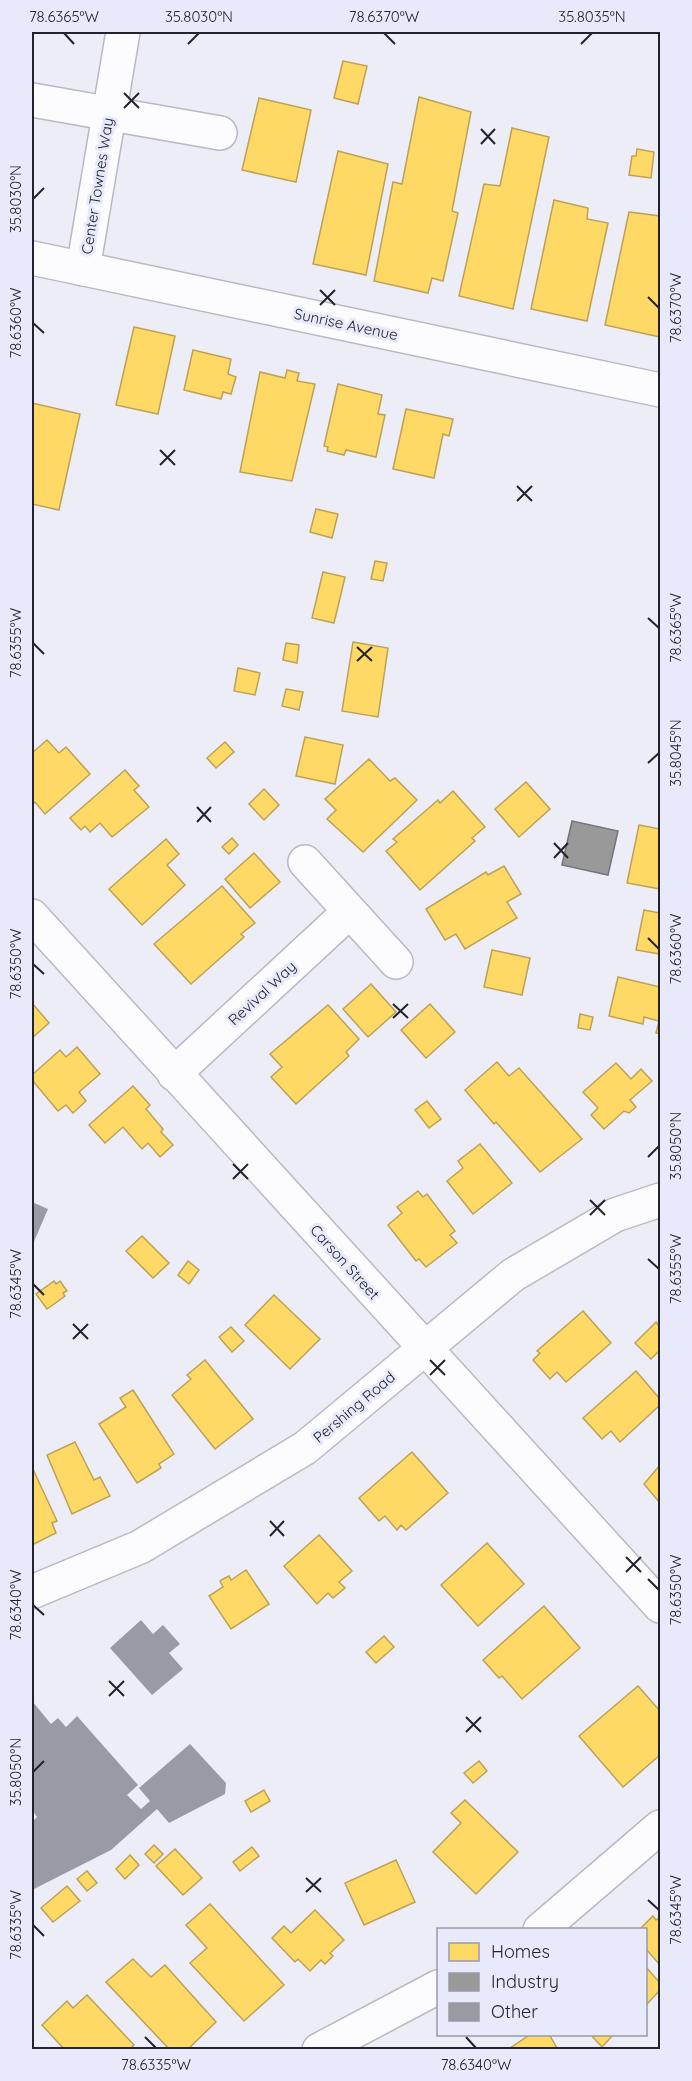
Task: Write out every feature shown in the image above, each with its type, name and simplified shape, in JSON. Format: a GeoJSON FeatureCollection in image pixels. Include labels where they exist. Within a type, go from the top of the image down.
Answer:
{"type":"FeatureCollection","features":[{"type":"Feature","properties":{"kind":"street","name":"Center Townes Way"},"geometry":{"type":"LineString","coordinates":[[83,269],[123,32]]}},
{"type":"Feature","properties":{"kind":"street"},"geometry":{"type":"LineString","coordinates":[[32,100],[220,133]]}},
{"type":"Feature","properties":{"kind":"street","name":"Sunrise Avenue"},"geometry":{"type":"LineString","coordinates":[[32,258],[660,390]]}},
{"type":"Feature","properties":{"kind":"street"},"geometry":{"type":"LineString","coordinates":[[305,862],[396,962]]}},
{"type":"Feature","properties":{"kind":"street","name":"Revival Way"},"geometry":{"type":"LineString","coordinates":[[174,1074],[349,912]]}},
{"type":"Feature","properties":{"kind":"street","name":"Carson Street"},"geometry":{"type":"LineString","coordinates":[[32,916],[660,1606]]}},
{"type":"Feature","properties":{"kind":"street","name":"Pershing Road"},"geometry":{"type":"LineString","coordinates":[[32,1592],[140,1547],[305,1448],[513,1275],[615,1215],[660,1200]]}},
{"type":"Feature","properties":{"kind":"street"},"geometry":{"type":"LineString","coordinates":[[541,1928],[660,1827]]}},
{"type":"Feature","properties":{"kind":"street"},"geometry":{"type":"LineString","coordinates":[[319,2049],[437,1989]]}},
{"type":"Feature","properties":{"kind":"building: Homes"},"geometry":{"type":"Polygon","coordinates":[[[343,61],[367,66],[358,104],[334,98],[343,61]]]}},
{"type":"Feature","properties":{"kind":"building: Homes"},"geometry":{"type":"Polygon","coordinates":[[[419,97],[471,112],[452,211],[458,213],[443,281],[432,278],[428,293],[374,281],[393,182],[402,184],[419,97]]]}},
{"type":"Feature","properties":{"kind":"building: Homes"},"geometry":{"type":"Polygon","coordinates":[[[259,98],[311,110],[296,182],[242,170],[259,98]]]}},
{"type":"Feature","properties":{"kind":"building: Homes"},"geometry":{"type":"Polygon","coordinates":[[[512,128],[549,137],[513,309],[459,296],[484,184],[500,186],[512,128]]]}},
{"type":"Feature","properties":{"kind":"building: Homes"},"geometry":{"type":"Polygon","coordinates":[[[637,149],[654,152],[651,178],[629,175],[632,156],[636,156],[637,149]]]}},
{"type":"Feature","properties":{"kind":"building: Homes"},"geometry":{"type":"Polygon","coordinates":[[[338,151],[388,164],[366,275],[313,264],[338,151]]]}},
{"type":"Feature","properties":{"kind":"building: Homes"},"geometry":{"type":"Polygon","coordinates":[[[554,200],[588,208],[587,219],[608,223],[587,321],[531,309],[554,200]]]}},
{"type":"Feature","properties":{"kind":"building: Homes"},"geometry":{"type":"Polygon","coordinates":[[[629,212],[660,216],[660,337],[605,325],[629,212]]]}},
{"type":"Feature","properties":{"kind":"building: Homes"},"geometry":{"type":"Polygon","coordinates":[[[134,327],[175,336],[158,414],[116,405],[134,327]]]}},
{"type":"Feature","properties":{"kind":"building: Homes"},"geometry":{"type":"Polygon","coordinates":[[[193,350],[231,359],[228,374],[236,377],[231,394],[223,392],[221,399],[184,390],[193,350]]]}},
{"type":"Feature","properties":{"kind":"building: Homes"},"geometry":{"type":"Polygon","coordinates":[[[287,370],[299,373],[297,381],[315,384],[292,481],[240,472],[260,372],[285,378],[287,370]]]}},
{"type":"Feature","properties":{"kind":"building: Homes"},"geometry":{"type":"Polygon","coordinates":[[[338,384],[382,395],[378,414],[385,415],[376,457],[346,450],[344,455],[327,451],[328,447],[324,446],[338,384]]]}},
{"type":"Feature","properties":{"kind":"building: Homes"},"geometry":{"type":"Polygon","coordinates":[[[32,403],[80,414],[59,510],[32,504],[32,403]]]}},
{"type":"Feature","properties":{"kind":"building: Homes"},"geometry":{"type":"Polygon","coordinates":[[[406,409],[453,419],[449,436],[443,434],[434,478],[393,469],[406,409]]]}},
{"type":"Feature","properties":{"kind":"building: Homes"},"geometry":{"type":"Polygon","coordinates":[[[316,509],[338,514],[332,538],[310,532],[316,509]]]}},
{"type":"Feature","properties":{"kind":"building: Homes"},"geometry":{"type":"Polygon","coordinates":[[[375,561],[387,563],[383,581],[371,579],[375,561]]]}},
{"type":"Feature","properties":{"kind":"building: Homes"},"geometry":{"type":"Polygon","coordinates":[[[323,572],[345,577],[334,623],[312,618],[323,572]]]}},
{"type":"Feature","properties":{"kind":"building: Homes"},"geometry":{"type":"Polygon","coordinates":[[[353,642],[388,648],[378,717],[342,711],[353,642]]]}},
{"type":"Feature","properties":{"kind":"building: Homes"},"geometry":{"type":"Polygon","coordinates":[[[286,643],[299,645],[297,663],[283,660],[286,643]]]}},
{"type":"Feature","properties":{"kind":"building: Homes"},"geometry":{"type":"Polygon","coordinates":[[[238,668],[260,673],[255,695],[234,691],[238,668]]]}},
{"type":"Feature","properties":{"kind":"building: Homes"},"geometry":{"type":"Polygon","coordinates":[[[286,689],[303,692],[299,710],[282,706],[286,689]]]}},
{"type":"Feature","properties":{"kind":"building: Homes"},"geometry":{"type":"Polygon","coordinates":[[[305,737],[343,745],[335,784],[296,776],[305,737]]]}},
{"type":"Feature","properties":{"kind":"building: Homes"},"geometry":{"type":"Polygon","coordinates":[[[47,740],[59,753],[66,747],[90,774],[45,814],[35,802],[32,805],[32,753],[47,740]]]}},
{"type":"Feature","properties":{"kind":"building: Homes"},"geometry":{"type":"Polygon","coordinates":[[[225,742],[234,752],[216,768],[207,758],[225,742]]]}},
{"type":"Feature","properties":{"kind":"building: Homes"},"geometry":{"type":"Polygon","coordinates":[[[369,759],[390,781],[395,778],[417,800],[363,852],[327,819],[336,810],[325,799],[369,759]]]}},
{"type":"Feature","properties":{"kind":"building: Homes"},"geometry":{"type":"Polygon","coordinates":[[[125,770],[139,786],[134,790],[149,807],[112,837],[100,823],[90,832],[85,826],[81,830],[70,818],[125,770]]]}},
{"type":"Feature","properties":{"kind":"building: Homes"},"geometry":{"type":"Polygon","coordinates":[[[526,782],[550,809],[519,837],[495,809],[526,782]]]}},
{"type":"Feature","properties":{"kind":"building: Homes"},"geometry":{"type":"Polygon","coordinates":[[[264,789],[279,805],[264,820],[249,804],[264,789]]]}},
{"type":"Feature","properties":{"kind":"building: Homes"},"geometry":{"type":"Polygon","coordinates":[[[453,791],[485,827],[472,838],[475,841],[420,890],[386,851],[397,842],[393,839],[438,800],[440,803],[453,791]]]}},
{"type":"Feature","properties":{"kind":"building: Homes"},"geometry":{"type":"Polygon","coordinates":[[[639,825],[660,829],[660,889],[627,883],[639,825]]]}},
{"type":"Feature","properties":{"kind":"building: Homes"},"geometry":{"type":"Polygon","coordinates":[[[232,838],[238,845],[229,854],[222,847],[232,838]]]}},
{"type":"Feature","properties":{"kind":"building: Homes"},"geometry":{"type":"Polygon","coordinates":[[[166,839],[179,854],[167,865],[185,885],[142,925],[109,889],[166,839]]]}},
{"type":"Feature","properties":{"kind":"building: Homes"},"geometry":{"type":"Polygon","coordinates":[[[254,853],[280,882],[250,908],[225,879],[254,853]]]}},
{"type":"Feature","properties":{"kind":"building: Homes"},"geometry":{"type":"Polygon","coordinates":[[[504,866],[521,894],[507,902],[517,918],[465,949],[456,934],[445,940],[426,909],[486,872],[488,875],[504,866]]]}},
{"type":"Feature","properties":{"kind":"building: Homes"},"geometry":{"type":"Polygon","coordinates":[[[222,886],[255,923],[241,934],[244,937],[191,984],[154,944],[222,886]]]}},
{"type":"Feature","properties":{"kind":"building: Homes"},"geometry":{"type":"Polygon","coordinates":[[[644,910],[660,913],[660,954],[636,950],[644,910]]]}},
{"type":"Feature","properties":{"kind":"building: Homes"},"geometry":{"type":"Polygon","coordinates":[[[492,950],[530,958],[522,995],[484,987],[492,950]]]}},
{"type":"Feature","properties":{"kind":"building: Homes"},"geometry":{"type":"Polygon","coordinates":[[[618,977],[660,987],[660,1034],[656,1033],[659,1021],[644,1017],[643,1024],[609,1016],[618,977]]]}},
{"type":"Feature","properties":{"kind":"building: Homes"},"geometry":{"type":"Polygon","coordinates":[[[371,984],[396,1012],[368,1037],[343,1009],[371,984]]]}},
{"type":"Feature","properties":{"kind":"building: Homes"},"geometry":{"type":"Polygon","coordinates":[[[32,1003],[49,1023],[32,1038],[32,1003]]]}},
{"type":"Feature","properties":{"kind":"building: Homes"},"geometry":{"type":"Polygon","coordinates":[[[430,1004],[455,1032],[426,1058],[401,1030],[430,1004]]]}},
{"type":"Feature","properties":{"kind":"building: Homes"},"geometry":{"type":"Polygon","coordinates":[[[328,1005],[359,1039],[346,1052],[349,1056],[296,1104],[271,1077],[282,1067],[270,1054],[328,1005]]]}},
{"type":"Feature","properties":{"kind":"building: Homes"},"geometry":{"type":"Polygon","coordinates":[[[580,1014],[593,1017],[590,1030],[578,1028],[580,1014]]]}},
{"type":"Feature","properties":{"kind":"building: Homes"},"geometry":{"type":"Polygon","coordinates":[[[77,1047],[100,1074],[79,1092],[86,1101],[73,1113],[66,1105],[58,1111],[32,1080],[32,1075],[60,1050],[66,1057],[77,1047]]]}},
{"type":"Feature","properties":{"kind":"building: Homes"},"geometry":{"type":"Polygon","coordinates":[[[497,1062],[509,1076],[519,1068],[582,1139],[540,1172],[465,1090],[497,1062]]]}},
{"type":"Feature","properties":{"kind":"building: Homes"},"geometry":{"type":"Polygon","coordinates":[[[616,1063],[631,1079],[641,1069],[652,1081],[630,1100],[636,1107],[629,1113],[624,1111],[604,1129],[591,1115],[598,1108],[583,1092],[616,1063]]]}},
{"type":"Feature","properties":{"kind":"building: Homes"},"geometry":{"type":"Polygon","coordinates":[[[133,1086],[150,1105],[146,1109],[163,1129],[161,1132],[173,1145],[160,1157],[148,1143],[142,1149],[123,1127],[105,1143],[89,1125],[133,1086]]]}},
{"type":"Feature","properties":{"kind":"building: Homes"},"geometry":{"type":"Polygon","coordinates":[[[427,1101],[441,1119],[429,1128],[415,1110],[427,1101]]]}},
{"type":"Feature","properties":{"kind":"building: Homes"},"geometry":{"type":"Polygon","coordinates":[[[480,1144],[512,1183],[473,1214],[447,1181],[463,1168],[458,1161],[480,1144]]]}},
{"type":"Feature","properties":{"kind":"building: Homes"},"geometry":{"type":"Polygon","coordinates":[[[418,1191],[423,1197],[427,1194],[455,1231],[450,1235],[457,1243],[426,1267],[419,1259],[416,1261],[388,1225],[402,1213],[397,1207],[418,1191]]]}},
{"type":"Feature","properties":{"kind":"building: Homes"},"geometry":{"type":"Polygon","coordinates":[[[142,1236],[169,1263],[153,1278],[126,1251],[142,1236]]]}},
{"type":"Feature","properties":{"kind":"building: Homes"},"geometry":{"type":"Polygon","coordinates":[[[188,1261],[199,1270],[189,1284],[178,1275],[188,1261]]]}},
{"type":"Feature","properties":{"kind":"building: Homes"},"geometry":{"type":"Polygon","coordinates":[[[54,1281],[56,1284],[60,1281],[67,1291],[63,1293],[65,1296],[47,1309],[36,1294],[54,1281]]]}},
{"type":"Feature","properties":{"kind":"building: Homes"},"geometry":{"type":"Polygon","coordinates":[[[274,1295],[320,1339],[290,1369],[245,1325],[274,1295]]]}},
{"type":"Feature","properties":{"kind":"building: Homes"},"geometry":{"type":"Polygon","coordinates":[[[583,1311],[611,1343],[566,1382],[557,1372],[550,1379],[533,1360],[540,1353],[537,1351],[583,1311]]]}},
{"type":"Feature","properties":{"kind":"building: Homes"},"geometry":{"type":"Polygon","coordinates":[[[656,1322],[660,1327],[660,1350],[651,1359],[635,1343],[656,1322]]]}},
{"type":"Feature","properties":{"kind":"building: Homes"},"geometry":{"type":"Polygon","coordinates":[[[231,1327],[244,1341],[232,1352],[219,1337],[231,1327]]]}},
{"type":"Feature","properties":{"kind":"building: Homes"},"geometry":{"type":"Polygon","coordinates":[[[205,1360],[253,1419],[215,1449],[172,1395],[191,1379],[187,1375],[205,1360]]]}},
{"type":"Feature","properties":{"kind":"building: Homes"},"geometry":{"type":"Polygon","coordinates":[[[636,1371],[660,1399],[660,1405],[620,1442],[611,1431],[602,1439],[583,1418],[636,1371]]]}},
{"type":"Feature","properties":{"kind":"building: Homes"},"geometry":{"type":"Polygon","coordinates":[[[133,1390],[174,1454],[159,1464],[161,1468],[137,1483],[99,1424],[126,1407],[120,1398],[133,1390]]]}},
{"type":"Feature","properties":{"kind":"building: Homes"},"geometry":{"type":"Polygon","coordinates":[[[75,1442],[94,1480],[100,1477],[110,1496],[72,1514],[47,1455],[75,1442]]]}},
{"type":"Feature","properties":{"kind":"building: Homes"},"geometry":{"type":"Polygon","coordinates":[[[412,1452],[448,1493],[406,1530],[401,1525],[397,1530],[385,1516],[379,1521],[359,1498],[412,1452]]]}},
{"type":"Feature","properties":{"kind":"building: Homes"},"geometry":{"type":"Polygon","coordinates":[[[660,1465],[660,1503],[644,1484],[660,1465]]]}},
{"type":"Feature","properties":{"kind":"building: Homes"},"geometry":{"type":"Polygon","coordinates":[[[32,1467],[57,1521],[52,1523],[56,1533],[32,1545],[32,1467]]]}},
{"type":"Feature","properties":{"kind":"building: Homes"},"geometry":{"type":"Polygon","coordinates":[[[319,1535],[352,1571],[339,1582],[345,1588],[333,1598],[328,1593],[317,1604],[284,1566],[319,1535]]]}},
{"type":"Feature","properties":{"kind":"building: Homes"},"geometry":{"type":"Polygon","coordinates":[[[487,1543],[524,1584],[478,1626],[441,1585],[487,1543]]]}},
{"type":"Feature","properties":{"kind":"building: Homes"},"geometry":{"type":"Polygon","coordinates":[[[246,1570],[269,1604],[231,1629],[209,1596],[223,1587],[220,1581],[229,1576],[231,1580],[246,1570]]]}},
{"type":"Feature","properties":{"kind":"building: Homes"},"geometry":{"type":"Polygon","coordinates":[[[544,1606],[580,1648],[522,1699],[502,1676],[499,1678],[483,1660],[544,1606]]]}},
{"type":"Feature","properties":{"kind":"building: Homes"},"geometry":{"type":"Polygon","coordinates":[[[384,1636],[394,1647],[376,1663],[366,1652],[384,1636]]]}},
{"type":"Feature","properties":{"kind":"building: Homes"},"geometry":{"type":"Polygon","coordinates":[[[638,1686],[660,1711],[660,1755],[623,1787],[579,1736],[638,1686]]]}},
{"type":"Feature","properties":{"kind":"building: Homes"},"geometry":{"type":"Polygon","coordinates":[[[479,1761],[487,1771],[473,1783],[464,1773],[479,1761]]]}},
{"type":"Feature","properties":{"kind":"building: Homes"},"geometry":{"type":"Polygon","coordinates":[[[264,1790],[270,1801],[251,1812],[245,1801],[264,1790]]]}},
{"type":"Feature","properties":{"kind":"building: Homes"},"geometry":{"type":"Polygon","coordinates":[[[465,1800],[518,1852],[476,1894],[433,1852],[461,1823],[451,1813],[465,1800]]]}},
{"type":"Feature","properties":{"kind":"building: Homes"},"geometry":{"type":"Polygon","coordinates":[[[154,1845],[163,1854],[154,1863],[145,1854],[154,1845]]]}},
{"type":"Feature","properties":{"kind":"building: Homes"},"geometry":{"type":"Polygon","coordinates":[[[252,1847],[259,1856],[240,1871],[233,1862],[252,1847]]]}},
{"type":"Feature","properties":{"kind":"building: Homes"},"geometry":{"type":"Polygon","coordinates":[[[175,1849],[202,1878],[183,1895],[156,1866],[175,1849]]]}},
{"type":"Feature","properties":{"kind":"building: Homes"},"geometry":{"type":"Polygon","coordinates":[[[130,1855],[139,1865],[125,1879],[116,1869],[130,1855]]]}},
{"type":"Feature","properties":{"kind":"building: Homes"},"geometry":{"type":"Polygon","coordinates":[[[396,1860],[415,1902],[364,1925],[345,1883],[396,1860]]]}},
{"type":"Feature","properties":{"kind":"building: Homes"},"geometry":{"type":"Polygon","coordinates":[[[87,1871],[97,1883],[87,1891],[77,1879],[87,1871]]]}},
{"type":"Feature","properties":{"kind":"building: Homes"},"geometry":{"type":"Polygon","coordinates":[[[67,1886],[80,1901],[53,1922],[41,1908],[67,1886]]]}},
{"type":"Feature","properties":{"kind":"building: Homes"},"geometry":{"type":"Polygon","coordinates":[[[210,1904],[284,1985],[244,2021],[190,1963],[207,1948],[186,1925],[210,1904]]]}},
{"type":"Feature","properties":{"kind":"building: Homes"},"geometry":{"type":"Polygon","coordinates":[[[315,1910],[344,1940],[330,1953],[333,1956],[325,1964],[321,1960],[310,1971],[298,1959],[295,1962],[272,1938],[284,1926],[291,1933],[315,1910]]]}},
{"type":"Feature","properties":{"kind":"building: Homes"},"geometry":{"type":"Polygon","coordinates":[[[653,1916],[656,1920],[660,1917],[660,1965],[647,1950],[647,1928],[641,1928],[653,1916]]]}},
{"type":"Feature","properties":{"kind":"building: Homes"},"geometry":{"type":"Polygon","coordinates":[[[133,1959],[151,1977],[165,1965],[216,2022],[187,2050],[170,2050],[106,1982],[133,1959]]]}},
{"type":"Feature","properties":{"kind":"building: Homes"},"geometry":{"type":"Polygon","coordinates":[[[647,1968],[660,1983],[660,1990],[647,2004],[647,1968]]]}},
{"type":"Feature","properties":{"kind":"building: Homes"},"geometry":{"type":"Polygon","coordinates":[[[87,1995],[134,2045],[129,2050],[65,2050],[42,2025],[67,2001],[73,2008],[87,1995]]]}},
{"type":"Feature","properties":{"kind":"building: Homes"},"geometry":{"type":"Polygon","coordinates":[[[528,2036],[550,2036],[558,2050],[507,2050],[528,2036]]]}},
{"type":"Feature","properties":{"kind":"building: Homes"},"geometry":{"type":"Polygon","coordinates":[[[592,2036],[612,2036],[602,2047],[592,2036]]]}},
{"type":"Feature","properties":{"kind":"building: Industry"},"geometry":{"type":"Polygon","coordinates":[[[572,821],[618,831],[608,875],[562,865],[572,821]]]}},
{"type":"Feature","properties":{"kind":"building: Other"},"geometry":{"type":"Polygon","coordinates":[[[32,1202],[48,1209],[32,1246],[32,1202]]]}},
{"type":"Feature","properties":{"kind":"building: Other"},"geometry":{"type":"Polygon","coordinates":[[[141,1620],[153,1634],[163,1625],[180,1644],[169,1653],[183,1669],[152,1695],[110,1648],[141,1620]]]}},
{"type":"Feature","properties":{"kind":"building: Other"},"geometry":{"type":"Polygon","coordinates":[[[32,1701],[51,1724],[58,1718],[66,1727],[77,1716],[138,1785],[127,1795],[141,1809],[150,1801],[139,1788],[190,1744],[226,1783],[225,1794],[169,1823],[157,1809],[111,1850],[32,1890],[32,1822],[37,1817],[32,1810],[32,1701]]]}}]}
